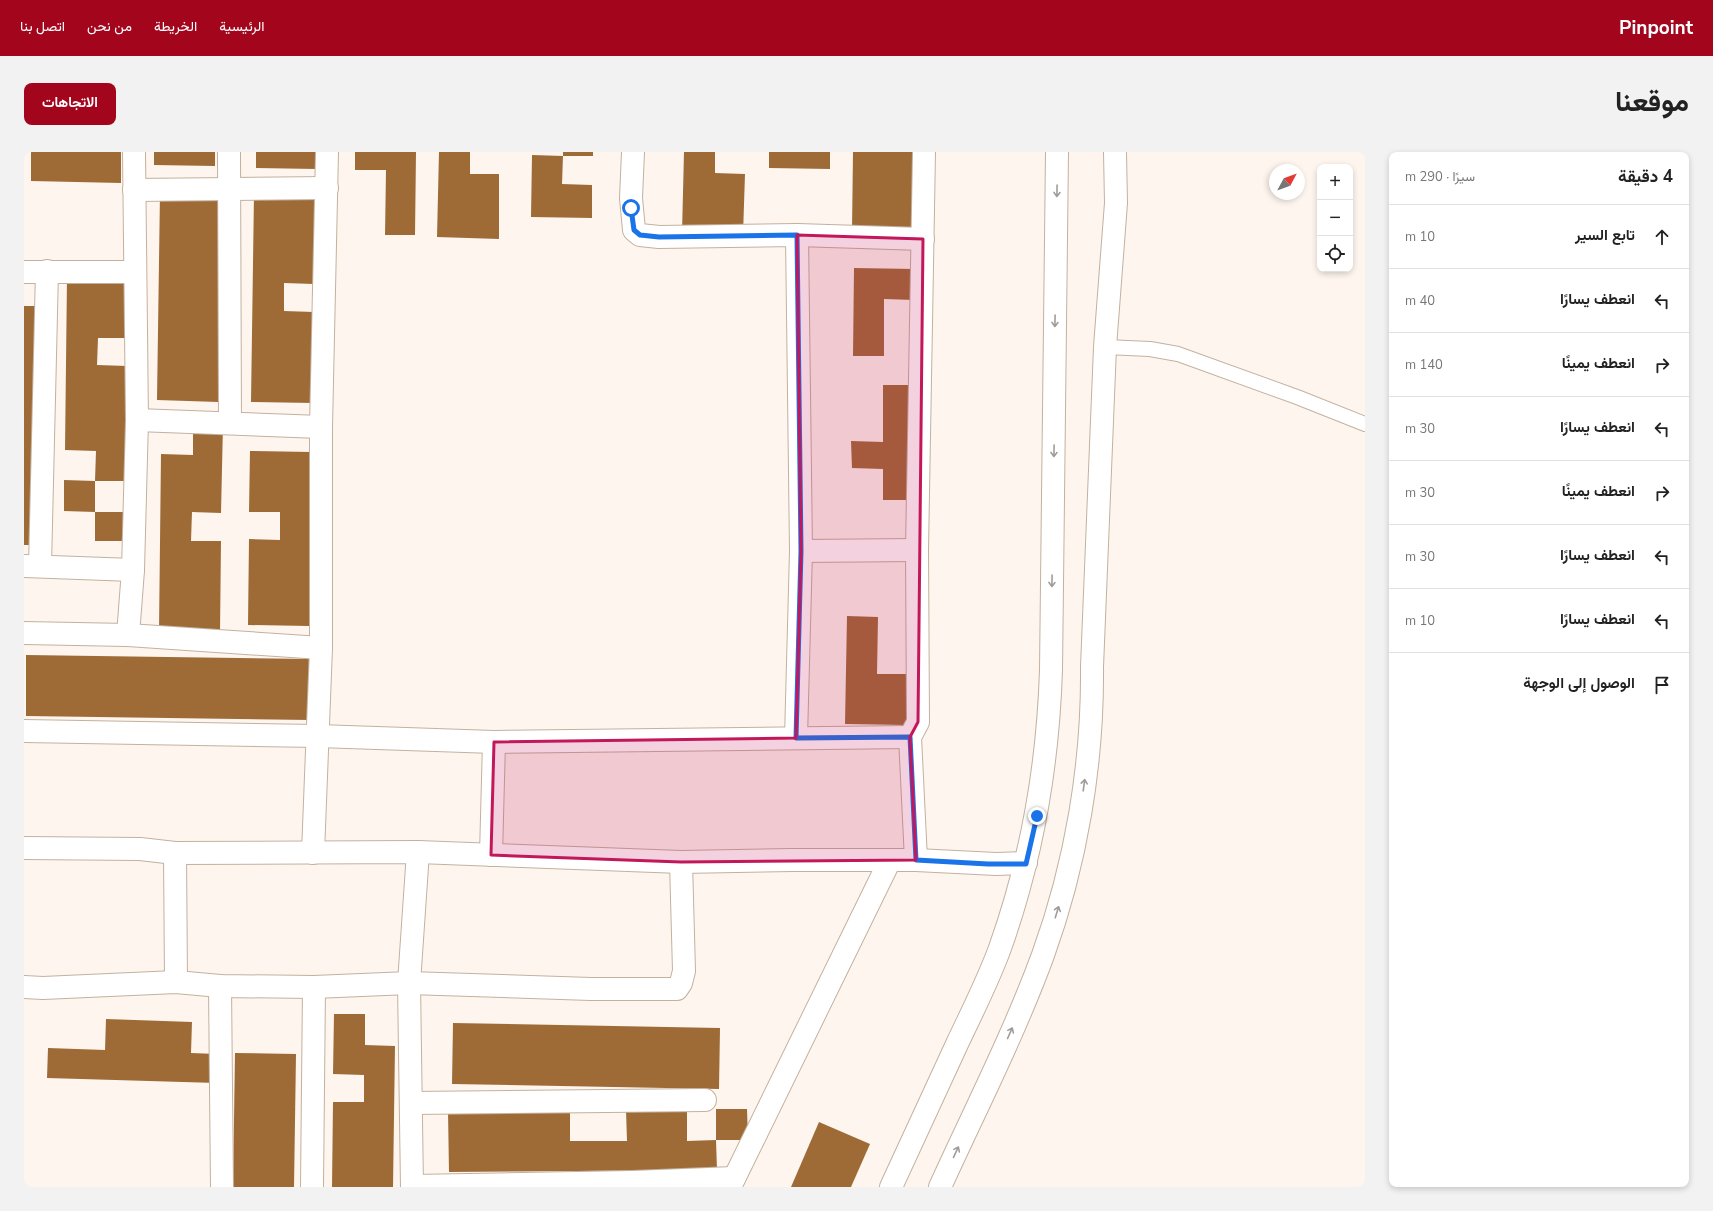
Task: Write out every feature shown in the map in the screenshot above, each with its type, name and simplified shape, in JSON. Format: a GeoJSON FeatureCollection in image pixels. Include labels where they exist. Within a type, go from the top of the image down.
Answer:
{"type":"FeatureCollection","features":[{"type":"Feature","properties":{"kind":"street"},"geometry":{"type":"LineString","coordinates":[[128,635],[133,570],[137,420],[134,152]]}},
{"type":"Feature","properties":{"kind":"street"},"geometry":{"type":"LineString","coordinates":[[229,152],[230,423]]}},
{"type":"Feature","properties":{"kind":"street"},"geometry":{"type":"LineString","coordinates":[[313,853],[321,648],[321,427],[327,152]]}},
{"type":"Feature","properties":{"kind":"street"},"geometry":{"type":"LineString","coordinates":[[633,152],[632,218],[634,230],[640,235],[659,237],[797,235],[923,239]]}},
{"type":"Feature","properties":{"kind":"street"},"geometry":{"type":"LineString","coordinates":[[916,860],[910,737],[918,722],[917,550],[924,152]]}},
{"type":"Feature","properties":{"kind":"street"},"geometry":{"type":"LineString","coordinates":[[892,1187],[983,990],[1002,942],[1026,864],[1037,816],[1050,710],[1058,152]]}},
{"type":"Feature","properties":{"kind":"street"},"geometry":{"type":"LineString","coordinates":[[940,1187],[1026,1000],[1060,901],[1080,813],[1092,712],[1092,667],[1105,347],[1116,203],[1115,152]]}},
{"type":"Feature","properties":{"kind":"street"},"geometry":{"type":"LineString","coordinates":[[134,190],[327,188]]}},
{"type":"Feature","properties":{"kind":"street"},"geometry":{"type":"LineString","coordinates":[[796,738],[801,551],[797,235]]}},
{"type":"Feature","properties":{"kind":"street"},"geometry":{"type":"LineString","coordinates":[[47,271],[32,566],[133,570]]}},
{"type":"Feature","properties":{"kind":"street"},"geometry":{"type":"LineString","coordinates":[[24,272],[135,272]]}},
{"type":"Feature","properties":{"kind":"street"},"geometry":{"type":"LineString","coordinates":[[137,420],[321,427]]}},
{"type":"Feature","properties":{"kind":"street"},"geometry":{"type":"LineString","coordinates":[[801,551],[917,550]]}},
{"type":"Feature","properties":{"kind":"street"},"geometry":{"type":"LineString","coordinates":[[24,633],[128,635],[321,648]]}},
{"type":"Feature","properties":{"kind":"street"},"geometry":{"type":"LineString","coordinates":[[24,731],[318,736],[494,742],[910,737]]}},
{"type":"Feature","properties":{"kind":"street"},"geometry":{"type":"LineString","coordinates":[[491,855],[494,742]]}},
{"type":"Feature","properties":{"kind":"street"},"geometry":{"type":"LineString","coordinates":[[24,848],[140,849],[175,853],[418,852],[680,862],[916,860],[988,864],[1026,864]]}},
{"type":"Feature","properties":{"kind":"street"},"geometry":{"type":"LineString","coordinates":[[418,852],[409,983],[412,1187],[631,1185],[732,1182],[890,860]]}},
{"type":"Feature","properties":{"kind":"street"},"geometry":{"type":"LineString","coordinates":[[175,853],[176,982]]}},
{"type":"Feature","properties":{"kind":"street"},"geometry":{"type":"LineString","coordinates":[[24,986],[42,988],[176,982],[220,986],[314,987],[409,983],[591,989],[677,989],[684,971],[680,862]]}},
{"type":"Feature","properties":{"kind":"street"},"geometry":{"type":"LineString","coordinates":[[220,986],[222,1187]]}},
{"type":"Feature","properties":{"kind":"street"},"geometry":{"type":"LineString","coordinates":[[312,1187],[314,987]]}},
{"type":"Feature","properties":{"kind":"street"},"geometry":{"type":"LineString","coordinates":[[410,1103],[705,1100]]}},
{"type":"Feature","properties":{"kind":"lane"},"geometry":{"type":"LineString","coordinates":[[1105,347],[1150,349],[1178,354],[1297,397],[1365,424]]}},
{"type":"Feature","properties":{"kind":"highlighted area"},"geometry":{"type":"Polygon","coordinates":[[[797,235],[923,239],[918,722],[910,737],[916,860],[681,862],[491,855],[494,742],[796,738],[801,551],[797,235]]]}},
{"type":"Feature","properties":{"kind":"building"},"geometry":{"type":"Polygon","coordinates":[[[31,152],[121,152],[121,183],[31,181],[31,152]]]}},
{"type":"Feature","properties":{"kind":"building"},"geometry":{"type":"Polygon","coordinates":[[[154,152],[215,152],[215,166],[154,165],[154,152]]]}},
{"type":"Feature","properties":{"kind":"building"},"geometry":{"type":"Polygon","coordinates":[[[256,152],[317,152],[317,169],[256,168],[256,152]]]}},
{"type":"Feature","properties":{"kind":"building"},"geometry":{"type":"Polygon","coordinates":[[[355,152],[416,152],[415,235],[385,235],[386,170],[355,170],[355,152]]]}},
{"type":"Feature","properties":{"kind":"building"},"geometry":{"type":"Polygon","coordinates":[[[439,152],[470,152],[470,174],[499,174],[499,239],[437,237],[439,152]]]}},
{"type":"Feature","properties":{"kind":"building"},"geometry":{"type":"Polygon","coordinates":[[[563,152],[593,152],[593,156],[563,156],[563,152]]]}},
{"type":"Feature","properties":{"kind":"building"},"geometry":{"type":"Polygon","coordinates":[[[684,152],[715,152],[715,173],[745,174],[743,235],[682,233],[684,152]]]}},
{"type":"Feature","properties":{"kind":"building"},"geometry":{"type":"Polygon","coordinates":[[[769,152],[830,152],[830,169],[769,168],[769,152]]]}},
{"type":"Feature","properties":{"kind":"building"},"geometry":{"type":"Polygon","coordinates":[[[853,152],[914,152],[913,232],[852,230],[853,152]]]}},
{"type":"Feature","properties":{"kind":"building"},"geometry":{"type":"Polygon","coordinates":[[[532,155],[563,156],[562,184],[592,185],[592,218],[531,217],[532,155]]]}},
{"type":"Feature","properties":{"kind":"building"},"geometry":{"type":"Polygon","coordinates":[[[160,193],[220,194],[218,402],[157,400],[160,193]]]}},
{"type":"Feature","properties":{"kind":"building"},"geometry":{"type":"Polygon","coordinates":[[[254,194],[315,195],[314,284],[284,283],[284,311],[314,312],[313,403],[251,402],[254,194]]]}},
{"type":"Feature","properties":{"kind":"building"},"geometry":{"type":"Polygon","coordinates":[[[854,268],[915,269],[914,300],[884,299],[884,356],[853,356],[854,268]]]}},
{"type":"Feature","properties":{"kind":"building"},"geometry":{"type":"Polygon","coordinates":[[[67,277],[128,278],[128,338],[98,338],[97,365],[127,366],[125,481],[95,481],[96,451],[65,450],[67,277]]]}},
{"type":"Feature","properties":{"kind":"building"},"geometry":{"type":"Polygon","coordinates":[[[24,306],[36,306],[32,545],[24,545],[24,306]]]}},
{"type":"Feature","properties":{"kind":"building"},"geometry":{"type":"Polygon","coordinates":[[[883,385],[913,385],[913,500],[883,500],[883,469],[852,468],[851,441],[883,442],[883,385]]]}},
{"type":"Feature","properties":{"kind":"building"},"geometry":{"type":"Polygon","coordinates":[[[193,424],[223,424],[221,513],[192,512],[191,541],[221,541],[220,632],[159,631],[161,454],[193,455],[193,424]]]}},
{"type":"Feature","properties":{"kind":"building"},"geometry":{"type":"Polygon","coordinates":[[[250,451],[311,452],[309,626],[248,625],[249,539],[280,540],[280,512],[249,512],[250,451]]]}},
{"type":"Feature","properties":{"kind":"building"},"geometry":{"type":"Polygon","coordinates":[[[64,480],[95,481],[95,512],[64,511],[64,480]]]}},
{"type":"Feature","properties":{"kind":"building"},"geometry":{"type":"Polygon","coordinates":[[[95,512],[125,512],[125,541],[95,541],[95,512]]]}},
{"type":"Feature","properties":{"kind":"building"},"geometry":{"type":"Polygon","coordinates":[[[847,616],[878,617],[877,674],[907,674],[906,725],[845,724],[847,616]]]}},
{"type":"Feature","properties":{"kind":"building"},"geometry":{"type":"Polygon","coordinates":[[[26,655],[310,659],[310,720],[26,716],[26,655]]]}},
{"type":"Feature","properties":{"kind":"building"},"geometry":{"type":"Polygon","coordinates":[[[334,1014],[365,1014],[365,1045],[395,1046],[393,1187],[332,1187],[333,1102],[364,1102],[364,1075],[333,1074],[334,1014]]]}},
{"type":"Feature","properties":{"kind":"building"},"geometry":{"type":"Polygon","coordinates":[[[106,1019],[192,1022],[191,1053],[217,1054],[217,1083],[47,1078],[48,1048],[105,1050],[106,1019]]]}},
{"type":"Feature","properties":{"kind":"building"},"geometry":{"type":"Polygon","coordinates":[[[453,1023],[720,1028],[719,1089],[452,1084],[453,1023]]]}},
{"type":"Feature","properties":{"kind":"building"},"geometry":{"type":"Polygon","coordinates":[[[235,1053],[296,1054],[294,1187],[233,1187],[235,1053]]]}},
{"type":"Feature","properties":{"kind":"building"},"geometry":{"type":"Polygon","coordinates":[[[687,1109],[687,1141],[716,1140],[717,1170],[449,1172],[448,1111],[570,1110],[570,1141],[627,1141],[626,1110],[687,1109]]]}},
{"type":"Feature","properties":{"kind":"building"},"geometry":{"type":"Polygon","coordinates":[[[716,1109],[747,1109],[748,1140],[716,1140],[716,1109]]]}},
{"type":"Feature","properties":{"kind":"building"},"geometry":{"type":"Polygon","coordinates":[[[819,1122],[870,1144],[851,1187],[791,1187],[819,1122]]]}},
{"type":"Feature","properties":{"kind":"route"},"geometry":{"type":"LineString","coordinates":[[631,208],[634,230],[640,235],[659,237],[797,235],[801,551],[796,738],[910,737],[916,860],[988,864],[1026,864],[1037,816]]}}]}
